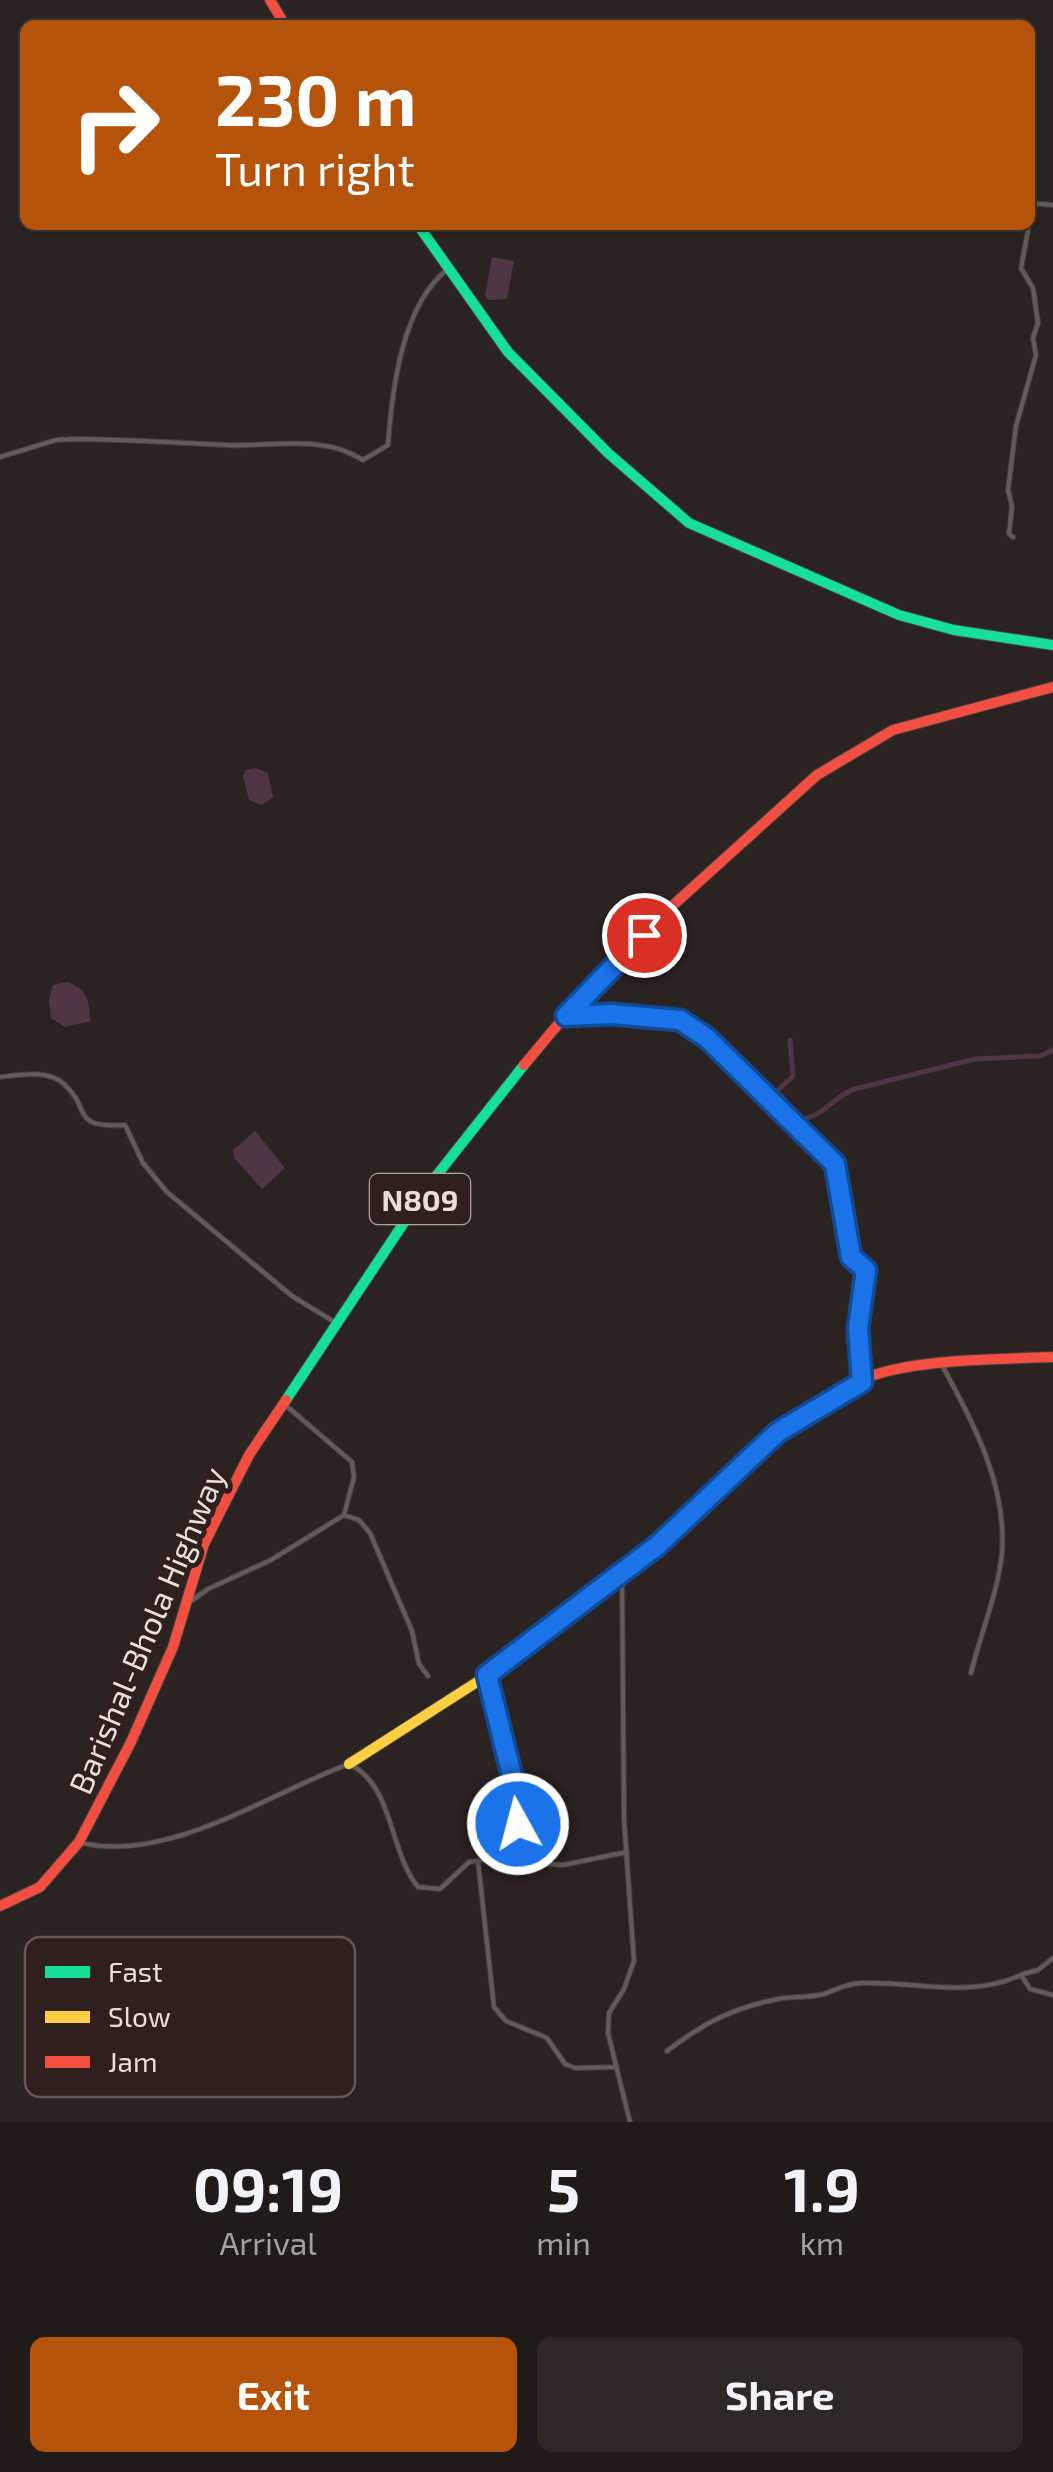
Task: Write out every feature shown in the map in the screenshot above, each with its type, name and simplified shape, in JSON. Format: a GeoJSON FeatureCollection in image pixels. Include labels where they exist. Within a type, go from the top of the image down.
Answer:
{"type":"FeatureCollection","features":[{"type":"Feature","properties":{"kind":"main road"},"geometry":{"type":"LineString","coordinates":[[421,230],[523,368],[608,454],[688,523],[899,616],[954,630],[1053,645]]}},
{"type":"Feature","properties":{"kind":"main road","name":"Barishal-Bhola Highway"},"geometry":{"type":"LineString","coordinates":[[0,1906],[40,1888],[79,1842],[131,1742],[173,1646],[204,1544],[250,1455],[440,1171],[492,1102],[566,1016],[670,908],[817,775],[892,730],[1053,687]]}},
{"type":"Feature","properties":{"kind":"main road"},"geometry":{"type":"LineString","coordinates":[[348,1764],[487,1675],[658,1545],[778,1432],[862,1382],[877,1374],[942,1365],[1053,1356]]}},
{"type":"Feature","properties":{"kind":"street"},"geometry":{"type":"LineString","coordinates":[[1013,538],[1009,534],[1012,506],[1008,490],[1016,426],[1036,355],[1033,338],[1038,323],[1033,288],[1022,271],[1028,230]]}},
{"type":"Feature","properties":{"kind":"street"},"geometry":{"type":"LineString","coordinates":[[0,456],[73,439],[244,446],[296,442],[338,450],[363,460],[374,456],[388,445],[394,377],[407,338],[427,292],[448,270]]}},
{"type":"Feature","properties":{"kind":"street"},"geometry":{"type":"LineString","coordinates":[[566,1016],[611,1014],[680,1020],[707,1038],[835,1164],[851,1257],[866,1270],[858,1328],[862,1382]]}},
{"type":"Feature","properties":{"kind":"street"},"geometry":{"type":"LineString","coordinates":[[0,1077],[48,1076],[64,1084],[84,1118],[100,1126],[125,1125],[144,1163],[167,1192],[292,1296],[336,1322]]}},
{"type":"Feature","properties":{"kind":"street"},"geometry":{"type":"LineString","coordinates":[[942,1365],[986,1449],[1001,1516],[1002,1555],[970,1673]]}},
{"type":"Feature","properties":{"kind":"street"},"geometry":{"type":"LineString","coordinates":[[185,1606],[208,1589],[271,1560],[344,1515],[354,1478],[352,1462],[282,1403]]}},
{"type":"Feature","properties":{"kind":"street"},"geometry":{"type":"LineString","coordinates":[[344,1515],[359,1520],[370,1533],[412,1631],[418,1664],[428,1676]]}},
{"type":"Feature","properties":{"kind":"street"},"geometry":{"type":"LineString","coordinates":[[622,1571],[626,1852],[634,1961],[624,1990],[609,2013],[608,2033],[630,2122]]}},
{"type":"Feature","properties":{"kind":"street"},"geometry":{"type":"LineString","coordinates":[[487,1675],[513,1780],[518,1824],[498,1860]]}},
{"type":"Feature","properties":{"kind":"street"},"geometry":{"type":"LineString","coordinates":[[79,1842],[109,1847],[177,1836],[227,1820],[348,1764],[362,1770],[381,1799],[406,1872],[418,1887],[440,1889],[469,1862],[498,1860],[564,1866],[626,1852]]}},
{"type":"Feature","properties":{"kind":"street"},"geometry":{"type":"LineString","coordinates":[[478,1861],[494,2007],[506,2021],[547,2038],[565,2064],[575,2068],[616,2067]]}},
{"type":"Feature","properties":{"kind":"street"},"geometry":{"type":"LineString","coordinates":[[667,2051],[720,2014],[775,1999],[824,1994],[858,1983],[976,1988],[998,1985],[1038,1970],[1053,1958]]}},
{"type":"Feature","properties":{"kind":"street"},"geometry":{"type":"LineString","coordinates":[[1022,1974],[1030,1989],[1053,1995]]}},
{"type":"Feature","properties":{"kind":"shaded area"},"geometry":{"type":"Polygon","coordinates":[[[492,257],[514,261],[507,299],[488,300],[485,295],[492,257]]]}},
{"type":"Feature","properties":{"kind":"shaded area"},"geometry":{"type":"Polygon","coordinates":[[[256,768],[268,773],[273,798],[261,805],[249,800],[243,776],[246,770],[256,768]]]}},
{"type":"Feature","properties":{"kind":"shaded area"},"geometry":{"type":"Polygon","coordinates":[[[67,982],[86,996],[90,1021],[65,1027],[51,1018],[49,1000],[53,985],[67,982]]]}},
{"type":"Feature","properties":{"kind":"shaded area"},"geometry":{"type":"Polygon","coordinates":[[[255,1131],[285,1168],[262,1189],[234,1158],[233,1150],[255,1131]]]}},
{"type":"Feature","properties":{"kind":"waterway"},"geometry":{"type":"LineString","coordinates":[[790,1040],[793,1076],[777,1091],[801,1119],[855,1089],[975,1059],[1040,1056],[1053,1050]]}},
{"type":"Feature","properties":{"kind":"traffic: fast"},"geometry":{"type":"LineString","coordinates":[[422,230],[508,352],[608,453],[689,523],[899,615],[954,630],[1053,645]]}},
{"type":"Feature","properties":{"kind":"traffic: fast"},"geometry":{"type":"LineString","coordinates":[[286,1400],[429,1185],[524,1065]]}},
{"type":"Feature","properties":{"kind":"traffic: slow"},"geometry":{"type":"LineString","coordinates":[[349,1764],[516,1657],[581,1601],[671,1533]]}},
{"type":"Feature","properties":{"kind":"traffic: jam"},"geometry":{"type":"LineString","coordinates":[[270,0],[282,20]]}},
{"type":"Feature","properties":{"kind":"traffic: jam"},"geometry":{"type":"LineString","coordinates":[[524,1065],[565,1016],[670,908],[817,775],[893,730],[1053,687]]}},
{"type":"Feature","properties":{"kind":"traffic: jam"},"geometry":{"type":"LineString","coordinates":[[671,1533],[768,1443],[849,1385],[918,1365],[1053,1357]]}},
{"type":"Feature","properties":{"kind":"traffic: jam"},"geometry":{"type":"LineString","coordinates":[[0,1906],[40,1887],[79,1842],[131,1742],[173,1647],[204,1544],[249,1455],[286,1400]]}},
{"type":"Feature","properties":{"kind":"route"},"geometry":{"type":"LineString","coordinates":[[518,1824],[513,1780],[487,1675],[658,1545],[778,1432],[862,1382],[858,1328],[866,1270],[851,1257],[835,1164],[707,1038],[680,1020],[611,1014],[566,1016],[644,935]]}}]}
